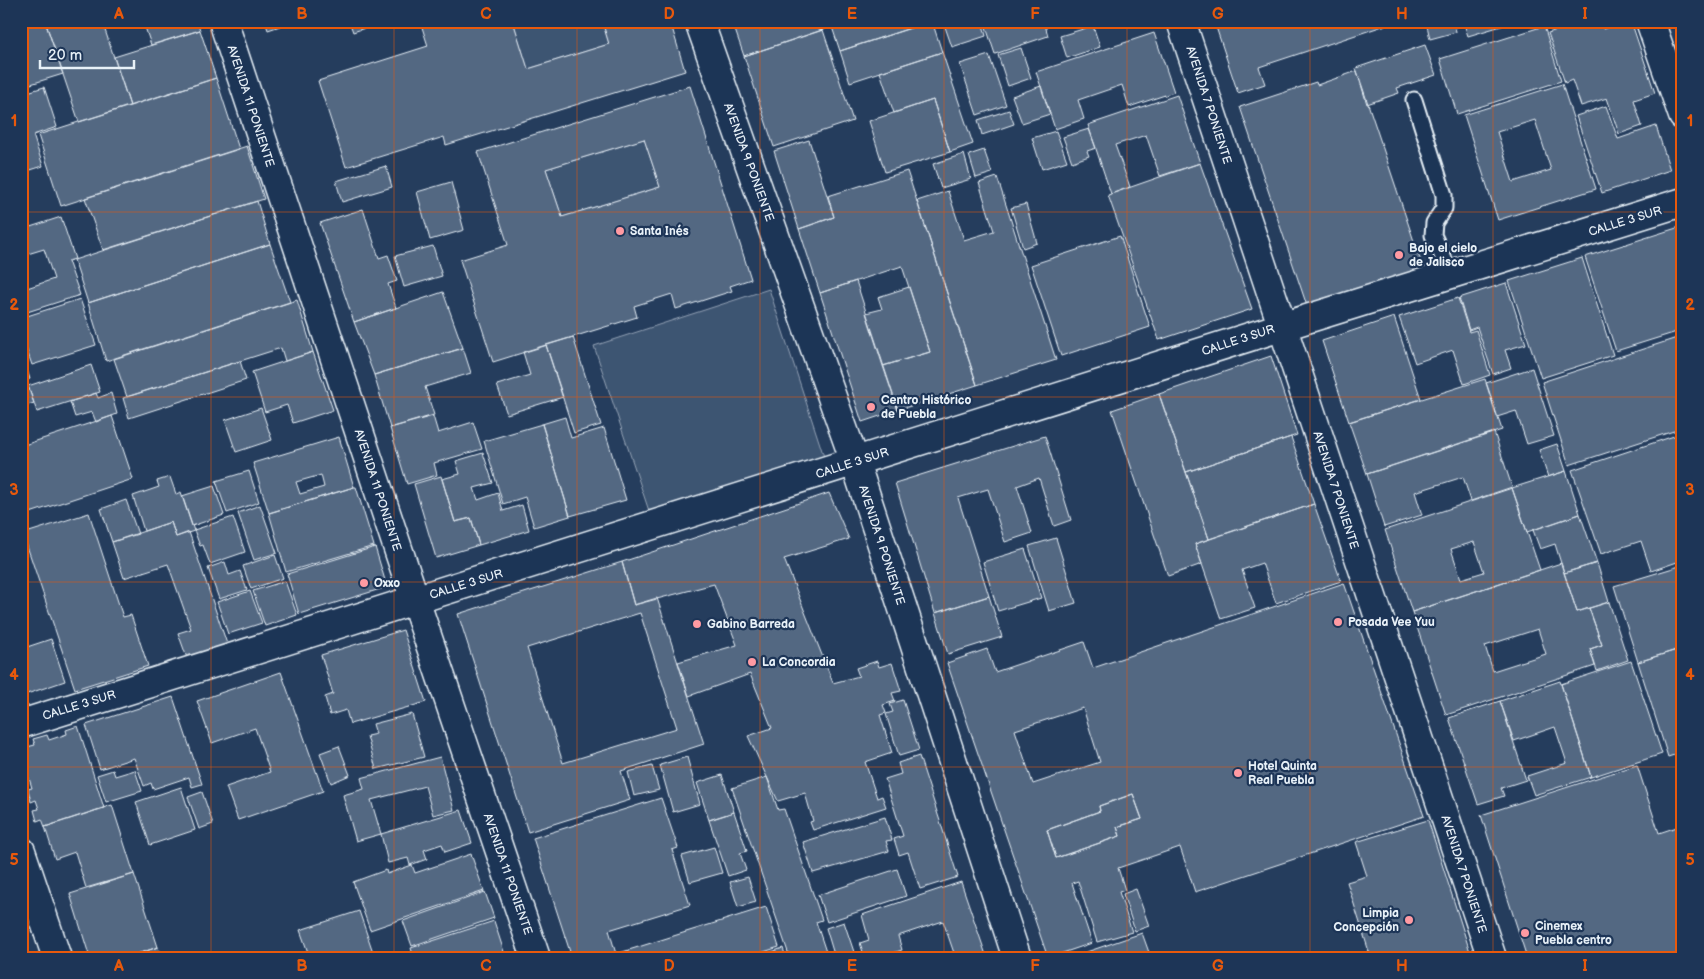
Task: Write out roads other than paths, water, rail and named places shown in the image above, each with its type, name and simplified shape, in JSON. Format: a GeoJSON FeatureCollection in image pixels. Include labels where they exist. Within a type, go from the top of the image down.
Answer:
{"type":"FeatureCollection","features":[{"type":"Feature","properties":{"kind":"street","name":"AVENIDA 11 PONIENTE"},"geometry":{"type":"LineString","coordinates":[[223,21],[536,958]]}},
{"type":"Feature","properties":{"kind":"street","name":"AVENIDA 9 PONIENTE"},"geometry":{"type":"LineString","coordinates":[[699,21],[855,462],[1017,958]]}},
{"type":"Feature","properties":{"kind":"street","name":"AVENIDA 7 PONIENTE"},"geometry":{"type":"LineString","coordinates":[[1181,21],[1492,958]]}},
{"type":"Feature","properties":{"kind":"street"},"geometry":{"type":"LineString","coordinates":[[1650,21],[1683,116]]}},
{"type":"Feature","properties":{"kind":"street","name":"CALLE 3 SUR"},"geometry":{"type":"LineString","coordinates":[[21,724],[1281,326],[1683,202]]}},
{"type":"Feature","properties":{"kind":"street"},"geometry":{"type":"LineString","coordinates":[[21,851],[57,958]]}},
{"type":"Feature","properties":{"kind":"lane"},"geometry":{"type":"LineString","coordinates":[[1414,100],[1444,195],[1444,208],[1434,223],[1433,235],[1451,275]]}},
{"type":"Feature","properties":{"kind":"place","name":"Santa Inés"},"geometry":{"type":"Point","coordinates":[620,231]}},
{"type":"Feature","properties":{"kind":"place","name":"Bajo el cielo de Jalisco"},"geometry":{"type":"Point","coordinates":[1399,255]}},
{"type":"Feature","properties":{"kind":"place","name":"Centro Histórico de Puebla"},"geometry":{"type":"Point","coordinates":[871,407]}},
{"type":"Feature","properties":{"kind":"place","name":"Oxxo"},"geometry":{"type":"Point","coordinates":[364,583]}},
{"type":"Feature","properties":{"kind":"place","name":"Posada Vee Yuu"},"geometry":{"type":"Point","coordinates":[1338,622]}},
{"type":"Feature","properties":{"kind":"place","name":"Gabino Barreda"},"geometry":{"type":"Point","coordinates":[697,624]}},
{"type":"Feature","properties":{"kind":"place","name":"La Concordia"},"geometry":{"type":"Point","coordinates":[752,662]}},
{"type":"Feature","properties":{"kind":"place","name":"Hotel Quinta Real Puebla"},"geometry":{"type":"Point","coordinates":[1238,773]}},
{"type":"Feature","properties":{"kind":"place","name":"Limpia Concepción"},"geometry":{"type":"Point","coordinates":[1409,920]}},
{"type":"Feature","properties":{"kind":"place","name":"Cinemex Puebla centro"},"geometry":{"type":"Point","coordinates":[1525,933]}}]}
